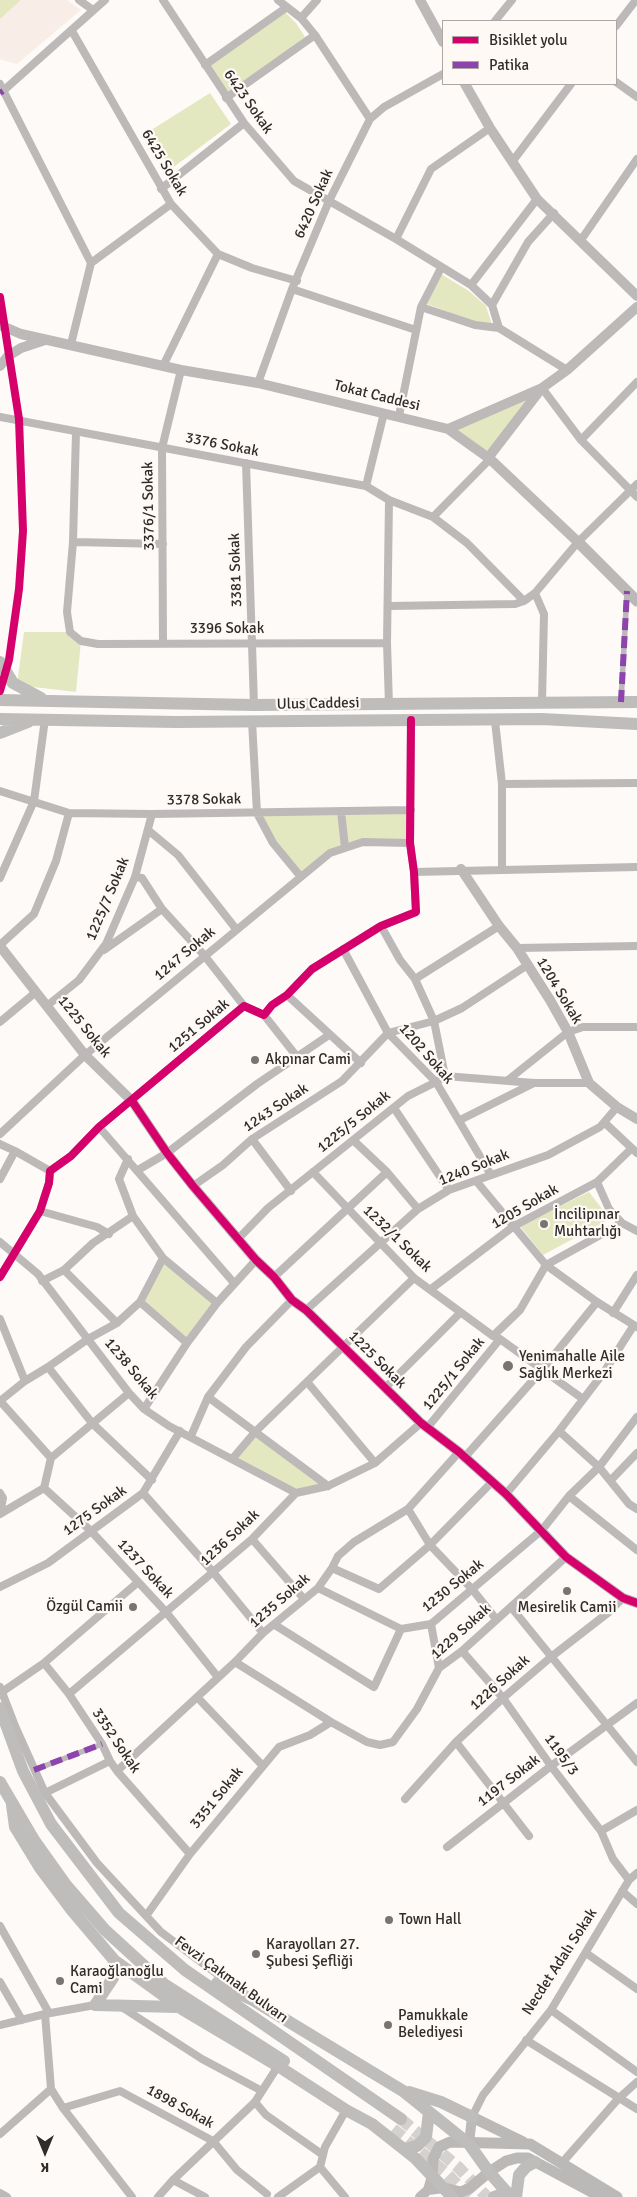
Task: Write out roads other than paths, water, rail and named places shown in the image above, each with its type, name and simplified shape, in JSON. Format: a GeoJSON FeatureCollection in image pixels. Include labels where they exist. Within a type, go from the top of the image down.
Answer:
{"type":"FeatureCollection","features":[{"type":"Feature","properties":{"kind":"main road","name":"Tokat Caddesi"},"geometry":{"type":"LineString","coordinates":[[578,542],[637,601]]}},
{"type":"Feature","properties":{"kind":"main road"},"geometry":{"type":"LineString","coordinates":[[0,662],[13,683],[43,700]]}},
{"type":"Feature","properties":{"kind":"main road","name":"Ulus Caddesi"},"geometry":{"type":"LineString","coordinates":[[0,700],[254,705],[637,702]]}},
{"type":"Feature","properties":{"kind":"main road","name":"Ulus Caddesi"},"geometry":{"type":"LineString","coordinates":[[0,719],[176,722],[495,721],[542,719],[637,724]]}},
{"type":"Feature","properties":{"kind":"main road"},"geometry":{"type":"LineString","coordinates":[[0,733],[42,719]]}},
{"type":"Feature","properties":{"kind":"main road","name":"Fevzi Çakmak Bulvarı"},"geometry":{"type":"LineString","coordinates":[[0,1708],[23,1772],[51,1824],[119,1914],[185,1970],[401,2119]]}},
{"type":"Feature","properties":{"kind":"main road"},"geometry":{"type":"LineString","coordinates":[[0,1782],[12,1805],[66,1885],[106,1930],[164,1984],[393,2129]]}},
{"type":"Feature","properties":{"kind":"main road"},"geometry":{"type":"LineString","coordinates":[[0,1800],[40,1868],[70,1908],[114,1960],[179,2007],[278,2066],[346,2110],[372,2124],[405,2149],[448,2193],[461,2192],[470,2188],[506,2161],[516,2158],[528,2158],[601,2197]]}},
{"type":"Feature","properties":{"kind":"main road"},"geometry":{"type":"LineString","coordinates":[[12,1805],[15,1827]]}},
{"type":"Feature","properties":{"kind":"main road"},"geometry":{"type":"LineString","coordinates":[[152,1942],[174,1954],[204,1976],[229,1990],[253,2000],[402,2090],[469,2144],[489,2172],[512,2197]]}},
{"type":"Feature","properties":{"kind":"main road"},"geometry":{"type":"LineString","coordinates":[[95,2005],[113,1978],[114,1960]]}},
{"type":"Feature","properties":{"kind":"main road"},"geometry":{"type":"LineString","coordinates":[[95,2005],[179,2007]]}},
{"type":"Feature","properties":{"kind":"main road"},"geometry":{"type":"LineString","coordinates":[[402,2090],[441,2102],[530,2144],[618,2197]]}},
{"type":"Feature","properties":{"kind":"main road"},"geometry":{"type":"LineString","coordinates":[[405,2149],[417,2146],[426,2137],[429,2112]]}},
{"type":"Feature","properties":{"kind":"main road"},"geometry":{"type":"LineString","coordinates":[[432,2176],[433,2159],[439,2148],[450,2142],[469,2144],[530,2144]]}},
{"type":"Feature","properties":{"kind":"main road"},"geometry":{"type":"LineString","coordinates":[[512,2197],[519,2176],[526,2167],[535,2162]]}},
{"type":"Feature","properties":{"kind":"main road"},"geometry":{"type":"LineString","coordinates":[[494,2197],[500,2195],[512,2197]]}},
{"type":"Feature","properties":{"kind":"street"},"geometry":{"type":"LineString","coordinates":[[79,0],[93,10]]}},
{"type":"Feature","properties":{"kind":"street"},"geometry":{"type":"LineString","coordinates":[[91,263],[1,89],[72,31],[105,0]]}},
{"type":"Feature","properties":{"kind":"street","name":"6423 Sokak"},"geometry":{"type":"LineString","coordinates":[[163,0],[244,123],[294,181],[396,238],[441,268],[471,285],[492,305]]}},
{"type":"Feature","properties":{"kind":"street"},"geometry":{"type":"LineString","coordinates":[[278,0],[301,18],[315,35],[370,119]]}},
{"type":"Feature","properties":{"kind":"street"},"geometry":{"type":"LineString","coordinates":[[420,0],[442,40]]}},
{"type":"Feature","properties":{"kind":"street"},"geometry":{"type":"LineString","coordinates":[[496,20],[512,0]]}},
{"type":"Feature","properties":{"kind":"street"},"geometry":{"type":"LineString","coordinates":[[617,25],[636,0]]}},
{"type":"Feature","properties":{"kind":"street"},"geometry":{"type":"LineString","coordinates":[[301,18],[311,2]]}},
{"type":"Feature","properties":{"kind":"street"},"geometry":{"type":"LineString","coordinates":[[206,64],[287,7]]}},
{"type":"Feature","properties":{"kind":"street","name":"6425 Sokak"},"geometry":{"type":"LineString","coordinates":[[72,31],[171,204],[218,254],[252,268],[297,281]]}},
{"type":"Feature","properties":{"kind":"street"},"geometry":{"type":"LineString","coordinates":[[226,98],[315,35]]}},
{"type":"Feature","properties":{"kind":"street","name":"6420 Sokak"},"geometry":{"type":"LineString","coordinates":[[258,382],[292,290],[329,201],[370,119],[384,107],[442,75]]}},
{"type":"Feature","properties":{"kind":"street"},"geometry":{"type":"LineString","coordinates":[[617,83],[637,97]]}},
{"type":"Feature","properties":{"kind":"street"},"geometry":{"type":"LineString","coordinates":[[466,85],[490,128],[537,199],[554,213],[637,296]]}},
{"type":"Feature","properties":{"kind":"street"},"geometry":{"type":"LineString","coordinates":[[512,162],[570,85]]}},
{"type":"Feature","properties":{"kind":"street"},"geometry":{"type":"LineString","coordinates":[[162,189],[244,123]]}},
{"type":"Feature","properties":{"kind":"street"},"geometry":{"type":"LineString","coordinates":[[396,238],[431,169],[490,128]]}},
{"type":"Feature","properties":{"kind":"street"},"geometry":{"type":"LineString","coordinates":[[581,240],[637,159]]}},
{"type":"Feature","properties":{"kind":"street"},"geometry":{"type":"LineString","coordinates":[[471,285],[537,199]]}},
{"type":"Feature","properties":{"kind":"street"},"geometry":{"type":"LineString","coordinates":[[71,344],[91,263],[171,204]]}},
{"type":"Feature","properties":{"kind":"street"},"geometry":{"type":"LineString","coordinates":[[499,328],[492,305],[528,242],[554,213]]}},
{"type":"Feature","properties":{"kind":"street"},"geometry":{"type":"LineString","coordinates":[[163,366],[218,254]]}},
{"type":"Feature","properties":{"kind":"street"},"geometry":{"type":"LineString","coordinates":[[399,416],[422,307],[441,268]]}},
{"type":"Feature","properties":{"kind":"street"},"geometry":{"type":"LineString","coordinates":[[292,290],[416,330]]}},
{"type":"Feature","properties":{"kind":"street"},"geometry":{"type":"LineString","coordinates":[[448,429],[542,388],[567,370],[637,306]]}},
{"type":"Feature","properties":{"kind":"street"},"geometry":{"type":"LineString","coordinates":[[422,307],[475,325],[499,328],[567,370]]}},
{"type":"Feature","properties":{"kind":"street","name":"Tokat Caddesi"},"geometry":{"type":"LineString","coordinates":[[0,324],[15,332],[181,370],[258,382],[448,429],[489,458],[578,542]]}},
{"type":"Feature","properties":{"kind":"street"},"geometry":{"type":"LineString","coordinates":[[0,366],[8,356],[21,348],[49,339]]}},
{"type":"Feature","properties":{"kind":"street","name":"3376/1 Sokak"},"geometry":{"type":"LineString","coordinates":[[163,643],[162,448],[181,370]]}},
{"type":"Feature","properties":{"kind":"street"},"geometry":{"type":"LineString","coordinates":[[581,440],[637,382]]}},
{"type":"Feature","properties":{"kind":"street"},"geometry":{"type":"LineString","coordinates":[[542,388],[581,440],[637,497]]}},
{"type":"Feature","properties":{"kind":"street"},"geometry":{"type":"LineString","coordinates":[[433,517],[489,458],[542,388]]}},
{"type":"Feature","properties":{"kind":"street"},"geometry":{"type":"LineString","coordinates":[[366,486],[384,413]]}},
{"type":"Feature","properties":{"kind":"street","name":"3376 Sokak"},"geometry":{"type":"LineString","coordinates":[[0,417],[19,419],[76,432],[366,486],[389,500],[433,517],[467,543],[524,601]]}},
{"type":"Feature","properties":{"kind":"street"},"geometry":{"type":"LineString","coordinates":[[76,432],[73,542],[163,544]]}},
{"type":"Feature","properties":{"kind":"street","name":"3381 Sokak"},"geometry":{"type":"LineString","coordinates":[[246,464],[254,705]]}},
{"type":"Feature","properties":{"kind":"street"},"geometry":{"type":"LineString","coordinates":[[389,606],[515,604],[524,601],[535,593],[578,542],[637,484]]}},
{"type":"Feature","properties":{"kind":"street"},"geometry":{"type":"LineString","coordinates":[[389,500],[389,704]]}},
{"type":"Feature","properties":{"kind":"street","name":"3396 Sokak"},"geometry":{"type":"LineString","coordinates":[[73,542],[67,612],[70,632],[81,641],[98,644],[388,643]]}},
{"type":"Feature","properties":{"kind":"street"},"geometry":{"type":"LineString","coordinates":[[621,702],[627,591]]}},
{"type":"Feature","properties":{"kind":"street"},"geometry":{"type":"LineString","coordinates":[[535,593],[544,614],[542,702]]}},
{"type":"Feature","properties":{"kind":"street"},"geometry":{"type":"LineString","coordinates":[[0,878],[34,801],[42,719]]}},
{"type":"Feature","properties":{"kind":"street"},"geometry":{"type":"LineString","coordinates":[[298,1058],[264,1015],[272,1005],[287,995],[312,969],[381,926],[416,912],[410,843],[411,720]]}},
{"type":"Feature","properties":{"kind":"street"},"geometry":{"type":"LineString","coordinates":[[252,721],[256,813],[273,843],[301,877]]}},
{"type":"Feature","properties":{"kind":"street"},"geometry":{"type":"LineString","coordinates":[[495,721],[502,784],[502,868]]}},
{"type":"Feature","properties":{"kind":"street"},"geometry":{"type":"LineString","coordinates":[[502,784],[637,782]]}},
{"type":"Feature","properties":{"kind":"street","name":"3378 Sokak"},"geometry":{"type":"LineString","coordinates":[[0,791],[69,813],[152,814],[411,810]]}},
{"type":"Feature","properties":{"kind":"street"},"geometry":{"type":"LineString","coordinates":[[341,811],[345,848]]}},
{"type":"Feature","properties":{"kind":"street"},"geometry":{"type":"LineString","coordinates":[[0,946],[34,914],[56,861],[69,813]]}},
{"type":"Feature","properties":{"kind":"street","name":"1225/7 Sokak"},"geometry":{"type":"LineString","coordinates":[[48,1005],[79,980],[106,944],[135,877],[152,814]]}},
{"type":"Feature","properties":{"kind":"street"},"geometry":{"type":"LineString","coordinates":[[148,830],[178,855],[236,929]]}},
{"type":"Feature","properties":{"kind":"street","name":"1247 Sokak"},"geometry":{"type":"LineString","coordinates":[[0,1134],[85,1055],[330,853],[363,842],[410,843]]}},
{"type":"Feature","properties":{"kind":"street"},"geometry":{"type":"LineString","coordinates":[[414,872],[502,868],[637,867]]}},
{"type":"Feature","properties":{"kind":"street","name":"1204 Sokak"},"geometry":{"type":"LineString","coordinates":[[461,870],[499,926],[517,948],[526,966],[550,1000],[568,1032],[589,1083],[616,1107],[637,1119]]}},
{"type":"Feature","properties":{"kind":"street"},"geometry":{"type":"LineString","coordinates":[[135,877],[142,878],[162,909],[204,956],[244,1006]]}},
{"type":"Feature","properties":{"kind":"street"},"geometry":{"type":"LineString","coordinates":[[99,953],[162,909]]}},
{"type":"Feature","properties":{"kind":"street"},"geometry":{"type":"LineString","coordinates":[[381,926],[400,960],[415,979],[434,1020],[445,1076],[534,1083],[589,1083]]}},
{"type":"Feature","properties":{"kind":"street"},"geometry":{"type":"LineString","coordinates":[[415,979],[499,926]]}},
{"type":"Feature","properties":{"kind":"street","name":"1225 Sokak"},"geometry":{"type":"LineString","coordinates":[[0,946],[48,1005],[85,1055],[132,1101],[167,1153],[193,1186],[292,1300],[306,1310],[344,1346],[424,1426],[506,1494],[566,1557],[623,1598],[637,1603]]}},
{"type":"Feature","properties":{"kind":"street"},"geometry":{"type":"LineString","coordinates":[[517,948],[637,946]]}},
{"type":"Feature","properties":{"kind":"street","name":"1202 Sokak"},"geometry":{"type":"LineString","coordinates":[[343,949],[388,1033],[436,1082],[491,1175]]}},
{"type":"Feature","properties":{"kind":"street"},"geometry":{"type":"LineString","coordinates":[[388,1033],[434,1020],[462,1008],[526,966]]}},
{"type":"Feature","properties":{"kind":"street"},"geometry":{"type":"LineString","coordinates":[[0,1022],[36,992]]}},
{"type":"Feature","properties":{"kind":"street"},"geometry":{"type":"LineString","coordinates":[[287,995],[361,1063]]}},
{"type":"Feature","properties":{"kind":"street","name":"1251 Sokak"},"geometry":{"type":"LineString","coordinates":[[50,1171],[71,1156],[98,1128],[244,1006],[264,1015]]}},
{"type":"Feature","properties":{"kind":"street"},"geometry":{"type":"LineString","coordinates":[[508,1080],[568,1032],[583,1027],[637,1027]]}},
{"type":"Feature","properties":{"kind":"street","name":"1243 Sokak"},"geometry":{"type":"LineString","coordinates":[[193,1186],[223,1165],[252,1139],[342,1081],[388,1033]]}},
{"type":"Feature","properties":{"kind":"street"},"geometry":{"type":"LineString","coordinates":[[138,1170],[167,1153],[257,1084],[298,1058],[329,1035]]}},
{"type":"Feature","properties":{"kind":"street","name":"1225/5 Sokak"},"geometry":{"type":"LineString","coordinates":[[238,1239],[268,1208],[408,1096],[445,1076]]}},
{"type":"Feature","properties":{"kind":"street"},"geometry":{"type":"LineString","coordinates":[[460,1120],[534,1083]]}},
{"type":"Feature","properties":{"kind":"street","name":"1240 Sokak"},"geometry":{"type":"LineString","coordinates":[[306,1310],[382,1244],[418,1209],[449,1190],[548,1155],[600,1128],[616,1107]]}},
{"type":"Feature","properties":{"kind":"street"},"geometry":{"type":"LineString","coordinates":[[394,1108],[449,1190]]}},
{"type":"Feature","properties":{"kind":"street"},"geometry":{"type":"LineString","coordinates":[[605,1123],[634,1151]]}},
{"type":"Feature","properties":{"kind":"street"},"geometry":{"type":"LineString","coordinates":[[98,1128],[138,1170],[168,1208],[234,1283]]}},
{"type":"Feature","properties":{"kind":"street"},"geometry":{"type":"LineString","coordinates":[[252,1139],[291,1191]]}},
{"type":"Feature","properties":{"kind":"street"},"geometry":{"type":"LineString","coordinates":[[353,1140],[387,1172],[418,1209]]}},
{"type":"Feature","properties":{"kind":"street"},"geometry":{"type":"LineString","coordinates":[[0,1144],[50,1171],[49,1183],[40,1211],[0,1277]]}},
{"type":"Feature","properties":{"kind":"street"},"geometry":{"type":"LineString","coordinates":[[0,1179],[15,1151]]}},
{"type":"Feature","properties":{"kind":"street","name":"1205 Sokak"},"geometry":{"type":"LineString","coordinates":[[431,1289],[514,1226],[597,1182],[634,1151]]}},
{"type":"Feature","properties":{"kind":"street"},"geometry":{"type":"LineString","coordinates":[[128,1160],[119,1179],[133,1216],[163,1258],[217,1303]]}},
{"type":"Feature","properties":{"kind":"street","name":"1232/1 Sokak"},"geometry":{"type":"LineString","coordinates":[[313,1172],[414,1278],[431,1289],[460,1313],[583,1399]]}},
{"type":"Feature","properties":{"kind":"street"},"geometry":{"type":"LineString","coordinates":[[274,1277],[346,1208],[387,1172]]}},
{"type":"Feature","properties":{"kind":"street"},"geometry":{"type":"LineString","coordinates":[[476,1182],[546,1265],[613,1313],[635,1326],[604,1372],[559,1431],[506,1494]]}},
{"type":"Feature","properties":{"kind":"street"},"geometry":{"type":"LineString","coordinates":[[597,1182],[609,1209],[622,1223],[637,1231]]}},
{"type":"Feature","properties":{"kind":"street"},"geometry":{"type":"LineString","coordinates":[[40,1211],[97,1227],[109,1234]]}},
{"type":"Feature","properties":{"kind":"street"},"geometry":{"type":"LineString","coordinates":[[42,1281],[64,1270],[93,1243],[133,1216]]}},
{"type":"Feature","properties":{"kind":"street"},"geometry":{"type":"LineString","coordinates":[[546,1265],[622,1223]]}},
{"type":"Feature","properties":{"kind":"street","name":"1238 Sokak"},"geometry":{"type":"LineString","coordinates":[[0,1242],[38,1274],[129,1393],[144,1409],[180,1431],[296,1493]]}},
{"type":"Feature","properties":{"kind":"street"},"geometry":{"type":"LineString","coordinates":[[51,1458],[0,1401],[25,1381],[88,1339],[117,1323],[140,1302],[163,1258]]}},
{"type":"Feature","properties":{"kind":"street"},"geometry":{"type":"LineString","coordinates":[[144,1409],[217,1303],[256,1260]]}},
{"type":"Feature","properties":{"kind":"street","name":"1225/1 Sokak"},"geometry":{"type":"LineString","coordinates":[[424,1426],[520,1310],[546,1265]]}},
{"type":"Feature","properties":{"kind":"street","name":"1238 Sokak"},"geometry":{"type":"LineString","coordinates":[[64,1270],[117,1323]]}},
{"type":"Feature","properties":{"kind":"street"},"geometry":{"type":"LineString","coordinates":[[613,1313],[637,1275]]}},
{"type":"Feature","properties":{"kind":"street"},"geometry":{"type":"LineString","coordinates":[[233,1458],[255,1432],[308,1383],[414,1278]]}},
{"type":"Feature","properties":{"kind":"street"},"geometry":{"type":"LineString","coordinates":[[191,1436],[208,1397],[246,1347],[292,1300]]}},
{"type":"Feature","properties":{"kind":"street"},"geometry":{"type":"LineString","coordinates":[[140,1302],[188,1343]]}},
{"type":"Feature","properties":{"kind":"street","name":"1235 Sokak"},"geometry":{"type":"LineString","coordinates":[[117,1771],[217,1676],[235,1662],[263,1633],[318,1588],[338,1556],[354,1542],[408,1509],[542,1370],[597,1302]]}},
{"type":"Feature","properties":{"kind":"street"},"geometry":{"type":"LineString","coordinates":[[386,1387],[460,1313]]}},
{"type":"Feature","properties":{"kind":"street"},"geometry":{"type":"LineString","coordinates":[[0,1319],[25,1381]]}},
{"type":"Feature","properties":{"kind":"street"},"geometry":{"type":"LineString","coordinates":[[48,1367],[92,1423],[152,1480]]}},
{"type":"Feature","properties":{"kind":"street"},"geometry":{"type":"LineString","coordinates":[[308,1383],[375,1463]]}},
{"type":"Feature","properties":{"kind":"street"},"geometry":{"type":"LineString","coordinates":[[0,1514],[44,1488],[51,1458],[129,1393]]}},
{"type":"Feature","properties":{"kind":"street"},"geometry":{"type":"LineString","coordinates":[[208,1397],[328,1486]]}},
{"type":"Feature","properties":{"kind":"street","name":"1230 Sokak"},"geometry":{"type":"LineString","coordinates":[[401,1629],[431,1624],[542,1530],[569,1496],[599,1467],[637,1417]]}},
{"type":"Feature","properties":{"kind":"street"},"geometry":{"type":"LineString","coordinates":[[296,1493],[328,1486],[375,1463],[424,1426]]}},
{"type":"Feature","properties":{"kind":"street","name":"1275 Sokak"},"geometry":{"type":"LineString","coordinates":[[0,1587],[48,1563],[143,1493],[180,1431]]}},
{"type":"Feature","properties":{"kind":"street"},"geometry":{"type":"LineString","coordinates":[[559,1431],[599,1467],[629,1504],[637,1509]]}},
{"type":"Feature","properties":{"kind":"street"},"geometry":{"type":"LineString","coordinates":[[611,1480],[637,1452]]}},
{"type":"Feature","properties":{"kind":"street"},"geometry":{"type":"LineString","coordinates":[[332,1568],[379,1589],[430,1545],[492,1482]]}},
{"type":"Feature","properties":{"kind":"street","name":"1237 Sokak"},"geometry":{"type":"LineString","coordinates":[[44,1488],[91,1531],[137,1583],[166,1612],[217,1676]]}},
{"type":"Feature","properties":{"kind":"street"},"geometry":{"type":"LineString","coordinates":[[0,1493],[3,1498],[0,1514]]}},
{"type":"Feature","properties":{"kind":"street"},"geometry":{"type":"LineString","coordinates":[[143,1493],[214,1572],[263,1633]]}},
{"type":"Feature","properties":{"kind":"street","name":"1236 Sokak"},"geometry":{"type":"LineString","coordinates":[[69,1694],[252,1539],[296,1493]]}},
{"type":"Feature","properties":{"kind":"street"},"geometry":{"type":"LineString","coordinates":[[569,1496],[637,1550]]}},
{"type":"Feature","properties":{"kind":"street"},"geometry":{"type":"LineString","coordinates":[[408,1509],[430,1545],[496,1619]]}},
{"type":"Feature","properties":{"kind":"street"},"geometry":{"type":"LineString","coordinates":[[252,1539],[304,1598]]}},
{"type":"Feature","properties":{"kind":"street","name":"1229 Sokak"},"geometry":{"type":"LineString","coordinates":[[235,1662],[331,1722],[367,1742],[380,1745],[393,1742],[417,1709],[439,1668],[462,1650],[566,1557]]}},
{"type":"Feature","properties":{"kind":"street"},"geometry":{"type":"LineString","coordinates":[[137,1583],[44,1663],[1,1689],[45,1793],[97,1863],[162,1932],[191,1956],[253,2000]]}},
{"type":"Feature","properties":{"kind":"street"},"geometry":{"type":"LineString","coordinates":[[275,1624],[374,1687],[401,1629],[318,1588]]}},
{"type":"Feature","properties":{"kind":"street","name":"1226 Sokak"},"geometry":{"type":"LineString","coordinates":[[405,1799],[456,1742],[503,1698],[551,1656],[609,1612],[623,1598]]}},
{"type":"Feature","properties":{"kind":"street"},"geometry":{"type":"LineString","coordinates":[[511,1607],[637,1762]]}},
{"type":"Feature","properties":{"kind":"street"},"geometry":{"type":"LineString","coordinates":[[431,1624],[439,1668]]}},
{"type":"Feature","properties":{"kind":"street","name":"1195/3"},"geometry":{"type":"LineString","coordinates":[[462,1650],[503,1698],[551,1766],[601,1831],[614,1859],[629,1880]]}},
{"type":"Feature","properties":{"kind":"street","name":"3352 Sokak"},"geometry":{"type":"LineString","coordinates":[[44,1663],[69,1694],[102,1744],[117,1771],[190,1854]]}},
{"type":"Feature","properties":{"kind":"street"},"geometry":{"type":"LineString","coordinates":[[197,1697],[262,1766]]}},
{"type":"Feature","properties":{"kind":"street","name":"1197 Sokak"},"geometry":{"type":"LineString","coordinates":[[447,1847],[551,1766],[637,1703]]}},
{"type":"Feature","properties":{"kind":"street","name":"3351 Sokak"},"geometry":{"type":"LineString","coordinates":[[146,1916],[190,1854],[262,1766],[280,1747],[310,1735],[331,1722]]}},
{"type":"Feature","properties":{"kind":"street"},"geometry":{"type":"LineString","coordinates":[[456,1742],[529,1836]]}},
{"type":"Feature","properties":{"kind":"street"},"geometry":{"type":"LineString","coordinates":[[34,1770],[102,1744]]}},
{"type":"Feature","properties":{"kind":"street"},"geometry":{"type":"LineString","coordinates":[[45,1793],[110,1761]]}},
{"type":"Feature","properties":{"kind":"street"},"geometry":{"type":"LineString","coordinates":[[601,1831],[637,1810]]}},
{"type":"Feature","properties":{"kind":"street","name":"Necdet Adalı Sokak"},"geometry":{"type":"LineString","coordinates":[[469,2144],[472,2117],[483,2095],[550,2010],[622,1891],[629,1880],[637,1873]]}},
{"type":"Feature","properties":{"kind":"street"},"geometry":{"type":"LineString","coordinates":[[622,1891],[637,1904]]}},
{"type":"Feature","properties":{"kind":"street"},"geometry":{"type":"LineString","coordinates":[[0,1926],[3,1937],[47,2014],[51,2089],[63,2108],[132,2197]]}},
{"type":"Feature","properties":{"kind":"street"},"geometry":{"type":"LineString","coordinates":[[586,1953],[637,1989]]}},
{"type":"Feature","properties":{"kind":"street"},"geometry":{"type":"LineString","coordinates":[[0,1982],[22,2020]]}},
{"type":"Feature","properties":{"kind":"street"},"geometry":{"type":"LineString","coordinates":[[0,2025],[95,2005]]}},
{"type":"Feature","properties":{"kind":"street"},"geometry":{"type":"LineString","coordinates":[[118,2006],[202,2059],[262,2091]]}},
{"type":"Feature","properties":{"kind":"street"},"geometry":{"type":"LineString","coordinates":[[550,2010],[637,2072]]}},
{"type":"Feature","properties":{"kind":"street"},"geometry":{"type":"LineString","coordinates":[[526,2040],[618,2099],[637,2109]]}},
{"type":"Feature","properties":{"kind":"street"},"geometry":{"type":"LineString","coordinates":[[158,2197],[172,2180],[255,2102],[278,2066]]}},
{"type":"Feature","properties":{"kind":"street"},"geometry":{"type":"LineString","coordinates":[[562,2164],[618,2099],[637,2082]]}},
{"type":"Feature","properties":{"kind":"street"},"geometry":{"type":"LineString","coordinates":[[0,2134],[51,2089]]}},
{"type":"Feature","properties":{"kind":"street","name":"1898 Sokak"},"geometry":{"type":"LineString","coordinates":[[63,2108],[120,2090],[213,2141],[237,2170],[265,2196]]}},
{"type":"Feature","properties":{"kind":"street"},"geometry":{"type":"LineString","coordinates":[[255,2102],[266,2114],[323,2155]]}},
{"type":"Feature","properties":{"kind":"street"},"geometry":{"type":"LineString","coordinates":[[278,2197],[320,2167],[325,2146],[346,2110]]}},
{"type":"Feature","properties":{"kind":"street"},"geometry":{"type":"LineString","coordinates":[[320,2167],[345,2197]]}},
{"type":"Feature","properties":{"kind":"street"},"geometry":{"type":"LineString","coordinates":[[432,2176],[424,2194],[448,2193]]}},
{"type":"Feature","properties":{"kind":"street"},"geometry":{"type":"LineString","coordinates":[[172,2180],[205,2197]]}},
{"type":"Feature","properties":{"kind":"street"},"geometry":{"type":"LineString","coordinates":[[0,2193],[7,2197]]}},
{"type":"Feature","properties":{"kind":"tunnel"},"geometry":{"type":"LineString","coordinates":[[401,2119],[458,2167],[487,2197]]}},
{"type":"Feature","properties":{"kind":"tunnel"},"geometry":{"type":"LineString","coordinates":[[393,2129],[446,2173],[469,2197]]}},
{"type":"Feature","properties":{"kind":"place","name":"Akpınar Cami"},"geometry":{"type":"Point","coordinates":[255,1060]}},
{"type":"Feature","properties":{"kind":"place","name":"İncilipınar Muhtarlığı"},"geometry":{"type":"Point","coordinates":[544,1224]}},
{"type":"Feature","properties":{"kind":"place","name":"Yenimahalle Aile Sağlık Merkezi"},"geometry":{"type":"Point","coordinates":[508,1366]}},
{"type":"Feature","properties":{"kind":"place","name":"Mesirelik Camii"},"geometry":{"type":"Point","coordinates":[567,1591]}},
{"type":"Feature","properties":{"kind":"place","name":"Özgül Camii"},"geometry":{"type":"Point","coordinates":[133,1607]}},
{"type":"Feature","properties":{"kind":"place","name":"Town Hall"},"geometry":{"type":"Point","coordinates":[389,1920]}},
{"type":"Feature","properties":{"kind":"place","name":"Karayolları 27. Şubesi Şefliği"},"geometry":{"type":"Point","coordinates":[256,1954]}},
{"type":"Feature","properties":{"kind":"place","name":"Karaoğlanoğlu Cami"},"geometry":{"type":"Point","coordinates":[60,1981]}},
{"type":"Feature","properties":{"kind":"place","name":"Pamukkale Belediyesi"},"geometry":{"type":"Point","coordinates":[388,2025]}}]}
